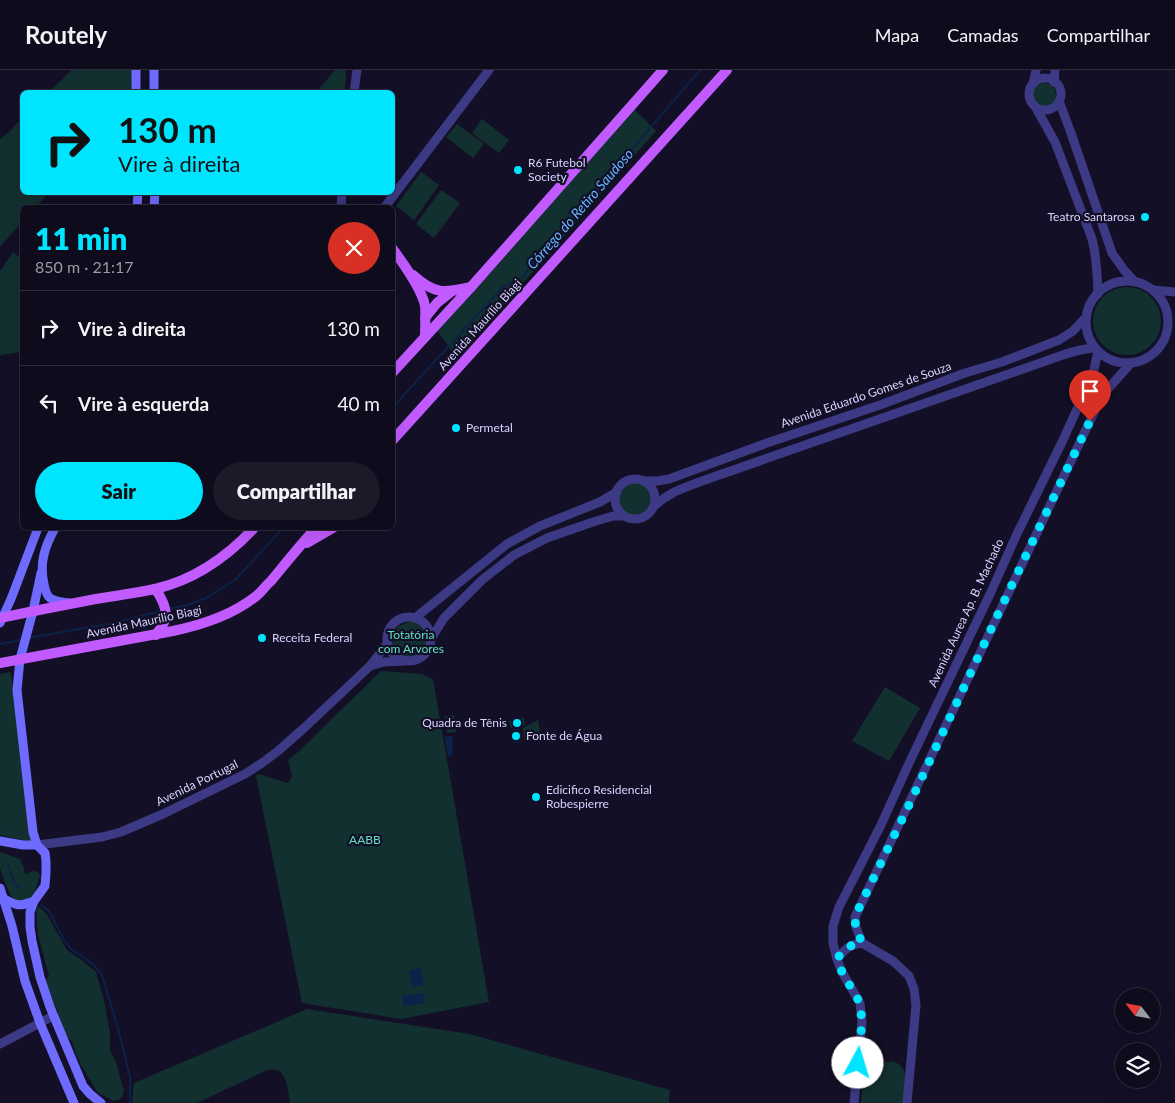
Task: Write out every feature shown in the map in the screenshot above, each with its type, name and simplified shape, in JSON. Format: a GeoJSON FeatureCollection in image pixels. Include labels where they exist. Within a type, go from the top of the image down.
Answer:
{"type":"FeatureCollection","features":[{"type":"Feature","properties":{"kind":"main road"},"geometry":{"type":"LineString","coordinates":[[136,70],[136,90]]}},
{"type":"Feature","properties":{"kind":"main road"},"geometry":{"type":"LineString","coordinates":[[154,70],[154,90]]}},
{"type":"Feature","properties":{"kind":"main road"},"geometry":{"type":"LineString","coordinates":[[395,370],[664,70]]}},
{"type":"Feature","properties":{"kind":"main road","name":"Avenida Maurílio Biagi"},"geometry":{"type":"LineString","coordinates":[[396,437],[727,70]]}},
{"type":"Feature","properties":{"kind":"main road"},"geometry":{"type":"LineString","coordinates":[[395,252],[422,296],[425,305],[426,337]]}},
{"type":"Feature","properties":{"kind":"main road"},"geometry":{"type":"LineString","coordinates":[[408,271],[429,288],[440,291],[452,291],[471,287]]}},
{"type":"Feature","properties":{"kind":"main road"},"geometry":{"type":"LineString","coordinates":[[425,318],[437,303],[452,291]]}},
{"type":"Feature","properties":{"kind":"main road"},"geometry":{"type":"LineString","coordinates":[[1,620],[37,530]]}},
{"type":"Feature","properties":{"kind":"main road"},"geometry":{"type":"LineString","coordinates":[[54,530],[44,553],[33,611],[20,659],[17,690],[33,832],[37,845],[45,853],[46,861],[45,886],[34,901],[30,912],[30,927],[40,977],[53,1016],[83,1086],[101,1103]]}},
{"type":"Feature","properties":{"kind":"main road"},"geometry":{"type":"LineString","coordinates":[[1,620],[33,611],[154,589],[176,583],[192,577],[209,567],[229,552],[252,530]]}},
{"type":"Feature","properties":{"kind":"main road","name":"Avenida Maurílio Biagi"},"geometry":{"type":"LineString","coordinates":[[0,664],[194,627],[221,617],[239,608],[256,596],[314,530]]}},
{"type":"Feature","properties":{"kind":"main road"},"geometry":{"type":"LineString","coordinates":[[298,548],[330,530]]}},
{"type":"Feature","properties":{"kind":"main road"},"geometry":{"type":"LineString","coordinates":[[41,573],[49,598],[60,602],[72,603]]}},
{"type":"Feature","properties":{"kind":"main road"},"geometry":{"type":"LineString","coordinates":[[154,589],[163,600],[166,616],[163,626],[156,635]]}},
{"type":"Feature","properties":{"kind":"main road"},"geometry":{"type":"LineString","coordinates":[[85,655],[96,646]]}},
{"type":"Feature","properties":{"kind":"main road","name":"Avenida Portugal"},"geometry":{"type":"LineString","coordinates":[[0,841],[23,845],[37,845]]}},
{"type":"Feature","properties":{"kind":"main road"},"geometry":{"type":"LineString","coordinates":[[0,888],[12,926],[21,967],[40,1023],[74,1103]]}},
{"type":"Feature","properties":{"kind":"main road"},"geometry":{"type":"LineString","coordinates":[[3,898],[11,903],[24,906],[34,901]]}},
{"type":"Feature","properties":{"kind":"main road"},"geometry":{"type":"LineString","coordinates":[[21,967],[32,968],[40,977]]}},
{"type":"Feature","properties":{"kind":"street"},"geometry":{"type":"LineString","coordinates":[[354,90],[358,70]]}},
{"type":"Feature","properties":{"kind":"street"},"geometry":{"type":"LineString","coordinates":[[395,194],[489,70]]}},
{"type":"Feature","properties":{"kind":"street"},"geometry":{"type":"LineString","coordinates":[[1036,70],[1029,97],[1055,142],[1094,248],[1098,294]]}},
{"type":"Feature","properties":{"kind":"street"},"geometry":{"type":"LineString","coordinates":[[1054,82],[1055,70]]}},
{"type":"Feature","properties":{"kind":"street"},"geometry":{"type":"LineString","coordinates":[[1033,84],[1046,79],[1054,82],[1060,90],[1059,101],[1055,106],[1049,110],[1036,108]]}},
{"type":"Feature","properties":{"kind":"street"},"geometry":{"type":"LineString","coordinates":[[1059,101],[1112,253],[1135,282]]}},
{"type":"Feature","properties":{"kind":"street"},"geometry":{"type":"LineString","coordinates":[[1077,200],[1092,194]]}},
{"type":"Feature","properties":{"kind":"street"},"geometry":{"type":"LineString","coordinates":[[386,205],[394,195]]}},
{"type":"Feature","properties":{"kind":"street"},"geometry":{"type":"LineString","coordinates":[[1122,282],[1135,282],[1153,290],[1159,297],[1171,324],[1162,343],[1157,350],[1143,360],[1120,363],[1106,358],[1091,342],[1087,330],[1087,316],[1091,304],[1098,294],[1109,286],[1122,282]]}},
{"type":"Feature","properties":{"kind":"street"},"geometry":{"type":"LineString","coordinates":[[1153,290],[1175,292]]}},
{"type":"Feature","properties":{"kind":"street","name":"Avenida Eduardo Gomes de Souza"},"geometry":{"type":"LineString","coordinates":[[645,481],[669,479],[965,373],[1002,362],[1059,340],[1073,331],[1087,316]]}},
{"type":"Feature","properties":{"kind":"street"},"geometry":{"type":"LineString","coordinates":[[654,506],[664,497],[675,491],[1006,374],[1085,348],[1097,350]]}},
{"type":"Feature","properties":{"kind":"street","name":"Avenida Aurea Ap. B. Machado"},"geometry":{"type":"LineString","coordinates":[[854,1103],[862,1022],[860,1003],[842,972],[833,943],[833,926],[839,907],[881,826],[1016,536],[1063,440],[1093,374],[1097,350]]}},
{"type":"Feature","properties":{"kind":"street"},"geometry":{"type":"LineString","coordinates":[[1002,362],[1006,374]]}},
{"type":"Feature","properties":{"kind":"street"},"geometry":{"type":"LineString","coordinates":[[907,1103],[916,1005],[914,989],[909,976],[893,961],[862,943],[855,918],[1097,406],[1107,390],[1131,363]]}},
{"type":"Feature","properties":{"kind":"street"},"geometry":{"type":"LineString","coordinates":[[880,405],[885,417]]}},
{"type":"Feature","properties":{"kind":"street"},"geometry":{"type":"LineString","coordinates":[[1063,440],[1077,447]]}},
{"type":"Feature","properties":{"kind":"street"},"geometry":{"type":"LineString","coordinates":[[716,463],[719,476]]}},
{"type":"Feature","properties":{"kind":"street"},"geometry":{"type":"LineString","coordinates":[[430,639],[444,618],[482,580],[514,555],[547,538],[613,516],[640,519],[646,516],[652,510],[656,499],[654,492],[645,481],[632,479],[620,486],[615,500],[618,509],[624,516]]}},
{"type":"Feature","properties":{"kind":"street"},"geometry":{"type":"LineString","coordinates":[[415,618],[507,544],[540,526],[600,502],[617,492]]}},
{"type":"Feature","properties":{"kind":"street"},"geometry":{"type":"LineString","coordinates":[[507,544],[514,555]]}},
{"type":"Feature","properties":{"kind":"street"},"geometry":{"type":"LineString","coordinates":[[991,592],[1005,599]]}},
{"type":"Feature","properties":{"kind":"street"},"geometry":{"type":"LineString","coordinates":[[370,666],[384,662],[406,661],[417,659],[428,650],[430,639],[428,628],[415,618],[397,620],[388,631],[387,644],[390,650],[399,659],[406,661]]}},
{"type":"Feature","properties":{"kind":"street","name":"Avenida Portugal"},"geometry":{"type":"LineString","coordinates":[[37,845],[102,837],[121,832],[245,774],[278,751],[370,666],[387,644]]}},
{"type":"Feature","properties":{"kind":"street"},"geometry":{"type":"LineString","coordinates":[[910,761],[926,768]]}},
{"type":"Feature","properties":{"kind":"street"},"geometry":{"type":"LineString","coordinates":[[881,826],[896,832]]}},
{"type":"Feature","properties":{"kind":"street"},"geometry":{"type":"LineString","coordinates":[[837,959],[846,948],[862,943]]}},
{"type":"Feature","properties":{"kind":"street"},"geometry":{"type":"LineString","coordinates":[[0,1044],[53,1016]]}},
{"type":"Feature","properties":{"kind":"green space"},"geometry":{"type":"Polygon","coordinates":[[[72,70],[133,70],[132,90],[51,90],[72,70]]]}},
{"type":"Feature","properties":{"kind":"green space"},"geometry":{"type":"Polygon","coordinates":[[[335,70],[345,70],[345,90],[318,90],[335,70]]]}},
{"type":"Feature","properties":{"kind":"green space"},"geometry":{"type":"Polygon","coordinates":[[[1044,83],[1053,86],[1056,95],[1053,104],[1044,107],[1035,104],[1032,95],[1035,86],[1044,83]]]}},
{"type":"Feature","properties":{"kind":"green space"},"geometry":{"type":"Polygon","coordinates":[[[634,109],[656,131],[457,358],[436,329],[634,109]]]}},
{"type":"Feature","properties":{"kind":"green space"},"geometry":{"type":"Polygon","coordinates":[[[482,119],[509,140],[499,153],[472,133],[482,119]]]}},
{"type":"Feature","properties":{"kind":"green space"},"geometry":{"type":"Polygon","coordinates":[[[20,120],[20,195],[47,195],[37,205],[20,205],[20,224],[0,247],[0,139],[20,120]]]}},
{"type":"Feature","properties":{"kind":"green space"},"geometry":{"type":"Polygon","coordinates":[[[457,124],[484,144],[473,158],[446,137],[457,124]]]}},
{"type":"Feature","properties":{"kind":"green space"},"geometry":{"type":"Polygon","coordinates":[[[421,172],[439,185],[414,220],[396,206],[421,172]]]}},
{"type":"Feature","properties":{"kind":"green space"},"geometry":{"type":"Polygon","coordinates":[[[441,190],[460,203],[434,238],[416,224],[441,190]]]}},
{"type":"Feature","properties":{"kind":"green space"},"geometry":{"type":"Polygon","coordinates":[[[13,252],[20,257],[20,352],[0,355],[0,271],[13,252]]]}},
{"type":"Feature","properties":{"kind":"green space"},"geometry":{"type":"Polygon","coordinates":[[[1127,287],[1140,290],[1151,297],[1158,308],[1161,321],[1158,334],[1151,345],[1140,352],[1127,355],[1114,352],[1103,345],[1096,334],[1093,321],[1096,308],[1103,297],[1114,290],[1127,287]]]}},
{"type":"Feature","properties":{"kind":"green space"},"geometry":{"type":"Polygon","coordinates":[[[635,482],[647,487],[652,499],[647,511],[635,516],[623,511],[618,499],[623,487],[635,482]]]}},
{"type":"Feature","properties":{"kind":"green space","name":"Totatória com Arvores"},"geometry":{"type":"Polygon","coordinates":[[[411,622],[424,628],[430,641],[424,654],[411,660],[398,654],[392,641],[398,628],[411,622]]]}},
{"type":"Feature","properties":{"kind":"green space","name":"AABB"},"geometry":{"type":"Polygon","coordinates":[[[381,671],[422,674],[433,679],[489,1002],[401,1019],[302,1003],[256,776],[258,774],[288,783],[292,776],[288,760],[381,671]]]}},
{"type":"Feature","properties":{"kind":"green space"},"geometry":{"type":"Polygon","coordinates":[[[11,672],[32,842],[0,835],[0,674],[11,672]]]}},
{"type":"Feature","properties":{"kind":"green space"},"geometry":{"type":"Polygon","coordinates":[[[885,687],[920,708],[889,761],[852,741],[885,687]]]}},
{"type":"Feature","properties":{"kind":"green space"},"geometry":{"type":"Polygon","coordinates":[[[454,715],[456,732],[447,733],[445,716],[454,715]]]}},
{"type":"Feature","properties":{"kind":"green space","name":"Quadra de Tênis"},"geometry":{"type":"Polygon","coordinates":[[[524,718],[525,725],[511,728],[509,721],[524,718]]]}},
{"type":"Feature","properties":{"kind":"green space"},"geometry":{"type":"Polygon","coordinates":[[[538,720],[541,739],[524,741],[523,728],[538,720]]]}},
{"type":"Feature","properties":{"kind":"green space"},"geometry":{"type":"Polygon","coordinates":[[[0,852],[20,859],[25,874],[34,871],[40,875],[35,892],[28,900],[19,902],[11,896],[0,868],[0,852]]]}},
{"type":"Feature","properties":{"kind":"green space"},"geometry":{"type":"Polygon","coordinates":[[[39,907],[46,913],[67,950],[96,972],[104,1000],[110,1033],[110,1051],[116,1062],[124,1091],[121,1099],[114,1101],[98,1093],[82,1067],[72,1041],[65,1034],[58,1021],[58,1011],[50,1000],[45,981],[49,976],[38,935],[36,910],[39,907]]]}},
{"type":"Feature","properties":{"kind":"green space"},"geometry":{"type":"Polygon","coordinates":[[[307,1009],[470,1034],[670,1090],[669,1103],[290,1103],[283,1075],[276,1070],[267,1070],[197,1103],[132,1103],[134,1083],[307,1009]]]}},
{"type":"Feature","properties":{"kind":"green space"},"geometry":{"type":"Polygon","coordinates":[[[894,1062],[903,1068],[905,1086],[903,1103],[861,1103],[864,1069],[868,1065],[894,1062]]]}},
{"type":"Feature","properties":{"kind":"water","name":"Fonte de Água"},"geometry":{"type":"Polygon","coordinates":[[[519,729],[521,742],[513,743],[512,730],[519,729]]]}},
{"type":"Feature","properties":{"kind":"water"},"geometry":{"type":"Polygon","coordinates":[[[453,736],[452,756],[448,757],[445,737],[453,736]]]}},
{"type":"Feature","properties":{"kind":"water"},"geometry":{"type":"Polygon","coordinates":[[[421,968],[424,985],[413,987],[409,970],[421,968]]]}},
{"type":"Feature","properties":{"kind":"water"},"geometry":{"type":"Polygon","coordinates":[[[423,993],[424,1003],[404,1006],[402,996],[423,993]]]}},
{"type":"Feature","properties":{"kind":"waterway","name":"Córrego do Retiro Saudoso"},"geometry":{"type":"LineString","coordinates":[[395,405],[504,286],[522,277],[700,70]]}},
{"type":"Feature","properties":{"kind":"waterway","name":"Córrego do Retiro Saudoso"},"geometry":{"type":"LineString","coordinates":[[168,609],[188,605],[206,598],[235,580],[281,530]]}},
{"type":"Feature","properties":{"kind":"waterway","name":"Córrego do Retiro Saudoso"},"geometry":{"type":"LineString","coordinates":[[28,638],[114,623],[161,611]]}},
{"type":"Feature","properties":{"kind":"waterway","name":"Córrego do Retiro Saudoso"},"geometry":{"type":"LineString","coordinates":[[0,644],[21,640]]}},
{"type":"Feature","properties":{"kind":"waterway"},"geometry":{"type":"LineString","coordinates":[[8,864],[15,884],[19,887]]}},
{"type":"Feature","properties":{"kind":"waterway"},"geometry":{"type":"LineString","coordinates":[[41,905],[49,911],[64,940],[71,949],[93,964],[102,975],[130,1077],[130,1103]]}},
{"type":"Feature","properties":{"kind":"place","name":"R6 Futebol Society"},"geometry":{"type":"Point","coordinates":[518,170]}},
{"type":"Feature","properties":{"kind":"place","name":"Teatro Santarosa"},"geometry":{"type":"Point","coordinates":[1145,217]}},
{"type":"Feature","properties":{"kind":"place","name":"Permetal"},"geometry":{"type":"Point","coordinates":[456,428]}},
{"type":"Feature","properties":{"kind":"place","name":"Receita Federal"},"geometry":{"type":"Point","coordinates":[262,638]}},
{"type":"Feature","properties":{"kind":"place","name":"Quadra de Tênis"},"geometry":{"type":"Point","coordinates":[517,723]}},
{"type":"Feature","properties":{"kind":"place","name":"Fonte de Água"},"geometry":{"type":"Point","coordinates":[516,736]}},
{"type":"Feature","properties":{"kind":"place","name":"Edicifico Residencial Robespierre"},"geometry":{"type":"Point","coordinates":[536,797]}},
{"type":"Feature","properties":{"kind":"route"},"geometry":{"type":"LineString","coordinates":[[858,1063],[862,1022],[860,1003],[842,972],[837,959],[846,948],[862,943],[855,918],[859,908],[1090,421]]}}]}
